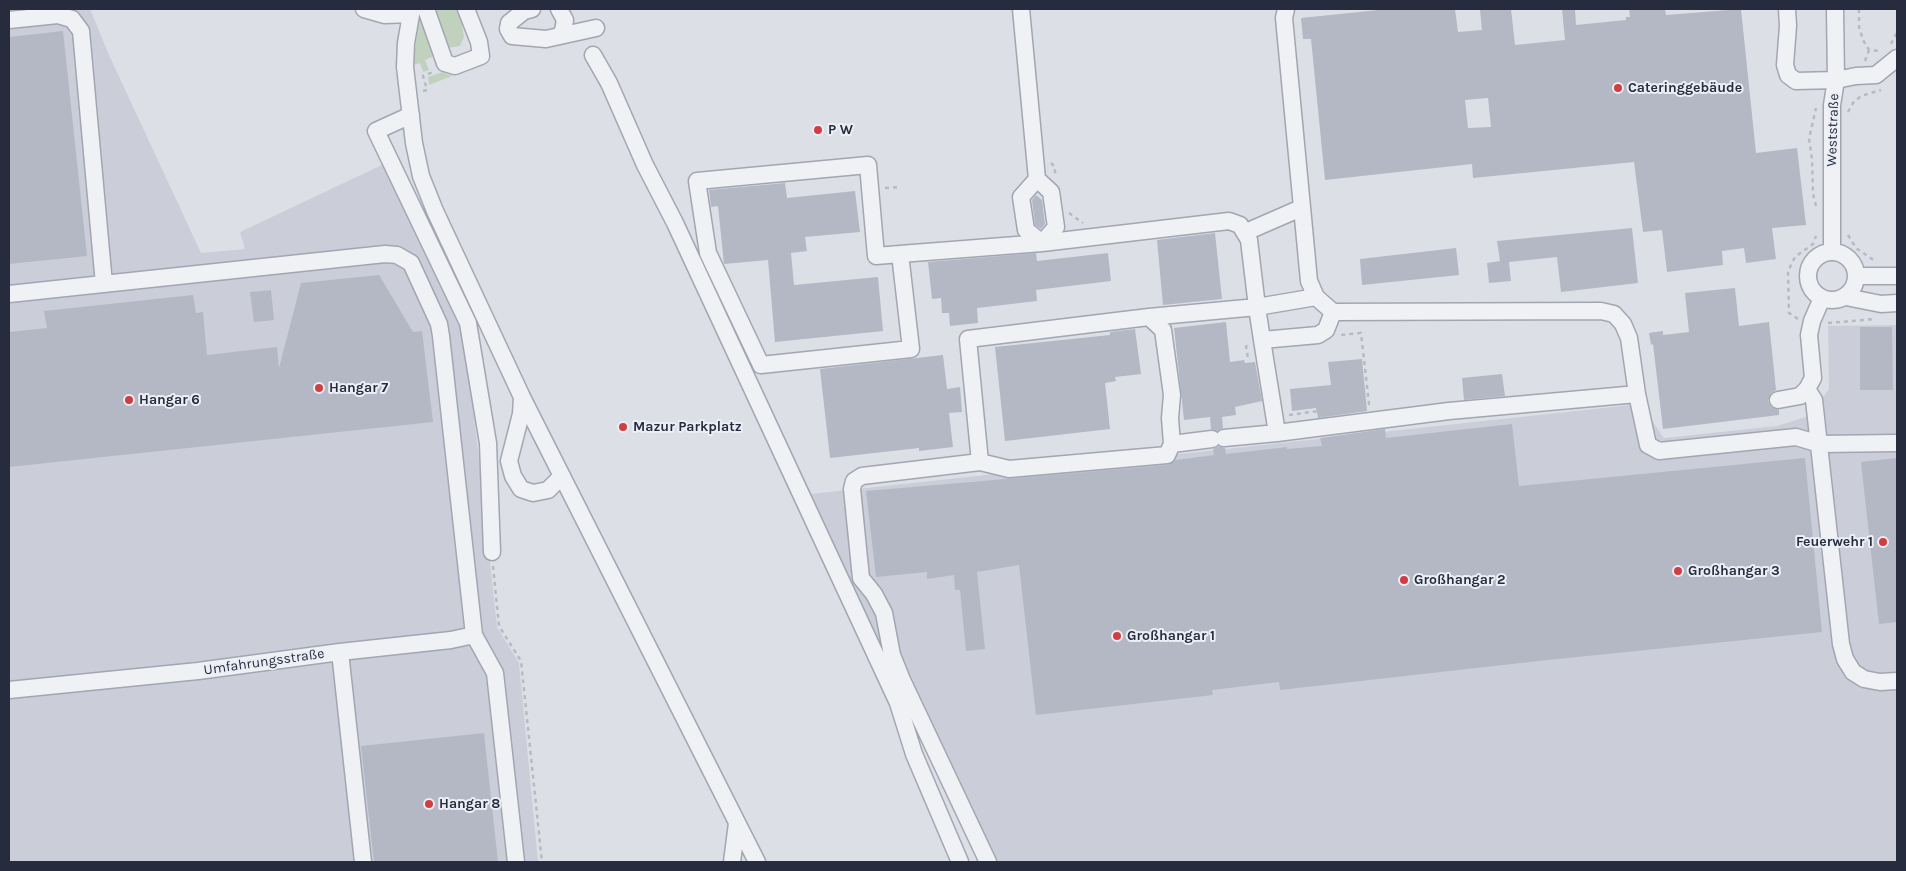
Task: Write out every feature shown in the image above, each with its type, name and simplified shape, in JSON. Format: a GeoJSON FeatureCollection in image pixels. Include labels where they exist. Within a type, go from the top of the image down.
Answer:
{"type":"FeatureCollection","features":[{"type":"Feature","properties":{"kind":"street"},"geometry":{"type":"LineString","coordinates":[[364,9],[385,15],[416,11]]}},
{"type":"Feature","properties":{"kind":"street"},"geometry":{"type":"LineString","coordinates":[[416,11],[445,63],[451,66],[481,56],[479,42],[466,9]]}},
{"type":"Feature","properties":{"kind":"street"},"geometry":{"type":"LineString","coordinates":[[532,9],[524,11],[509,23],[508,29],[512,36],[546,39],[596,28]]}},
{"type":"Feature","properties":{"kind":"street"},"geometry":{"type":"LineString","coordinates":[[558,36],[563,31],[565,20],[559,9]]}},
{"type":"Feature","properties":{"kind":"street"},"geometry":{"type":"LineString","coordinates":[[1021,9],[1038,179],[1051,192],[1056,227],[1042,243]]}},
{"type":"Feature","properties":{"kind":"street"},"geometry":{"type":"LineString","coordinates":[[1286,9],[1284,18],[1309,281],[1316,297],[1333,312],[1601,311],[1614,314],[1623,324],[1630,338],[1637,394],[1648,445],[1659,451],[1796,437],[1820,444],[1897,443]]}},
{"type":"Feature","properties":{"kind":"street"},"geometry":{"type":"LineString","coordinates":[[1787,9],[1788,26],[1785,65],[1788,75],[1796,81],[1836,80],[1876,75],[1890,51]]}},
{"type":"Feature","properties":{"kind":"street","name":"Weststraße"},"geometry":{"type":"LineString","coordinates":[[1832,251],[1832,105],[1836,80],[1835,9]]}},
{"type":"Feature","properties":{"kind":"street"},"geometry":{"type":"LineString","coordinates":[[416,11],[406,43],[405,67],[421,176],[431,203],[522,397],[757,862]]}},
{"type":"Feature","properties":{"kind":"street"},"geometry":{"type":"LineString","coordinates":[[9,20],[58,15],[72,19],[81,31],[104,284]]}},
{"type":"Feature","properties":{"kind":"street"},"geometry":{"type":"LineString","coordinates":[[593,55],[609,83],[645,165],[678,231],[894,695],[910,736],[914,754],[960,862]]}},
{"type":"Feature","properties":{"kind":"street"},"geometry":{"type":"LineString","coordinates":[[411,115],[376,130],[468,323],[488,443],[492,552]]}},
{"type":"Feature","properties":{"kind":"street"},"geometry":{"type":"LineString","coordinates":[[900,254],[911,349],[761,365],[708,254],[697,181],[868,165],[876,256],[900,254],[1042,243],[1229,221],[1240,225],[1246,232],[1249,240],[1257,307],[1277,433]]}},
{"type":"Feature","properties":{"kind":"street"},"geometry":{"type":"LineString","coordinates":[[1038,179],[1021,197],[1026,230],[1042,243]]}},
{"type":"Feature","properties":{"kind":"street"},"geometry":{"type":"LineString","coordinates":[[1246,232],[1301,208]]}},
{"type":"Feature","properties":{"kind":"street"},"geometry":{"type":"LineString","coordinates":[[1846,297],[1854,288],[1857,276],[1850,258],[1842,253],[1832,251],[1821,254],[1812,262],[1808,273],[1809,284],[1814,292],[1822,298],[1831,300],[1846,297],[1880,304],[1897,304]]}},
{"type":"Feature","properties":{"kind":"street"},"geometry":{"type":"LineString","coordinates":[[9,294],[385,254],[397,255],[411,263],[439,324],[474,635],[495,673],[516,862]]}},
{"type":"Feature","properties":{"kind":"street"},"geometry":{"type":"LineString","coordinates":[[1857,276],[1897,276]]}},
{"type":"Feature","properties":{"kind":"street"},"geometry":{"type":"LineString","coordinates":[[980,462],[968,339],[1149,317],[1257,307],[1316,297]]}},
{"type":"Feature","properties":{"kind":"street"},"geometry":{"type":"LineString","coordinates":[[1778,400],[1800,396],[1807,390],[1813,378],[1809,335],[1812,321],[1822,298]]}},
{"type":"Feature","properties":{"kind":"street"},"geometry":{"type":"LineString","coordinates":[[1262,340],[1318,335],[1326,330],[1333,312]]}},
{"type":"Feature","properties":{"kind":"street"},"geometry":{"type":"LineString","coordinates":[[988,862],[902,680],[892,655],[884,613],[874,594],[861,578],[852,489],[854,481],[862,476],[980,462],[1009,469],[1167,455],[1172,444],[1170,418],[1172,395],[1164,330],[1149,317]]}},
{"type":"Feature","properties":{"kind":"street"},"geometry":{"type":"LineString","coordinates":[[1807,390],[1814,400],[1841,644],[1845,659],[1853,672],[1864,679],[1880,682],[1897,681]]}},
{"type":"Feature","properties":{"kind":"street"},"geometry":{"type":"LineString","coordinates":[[1172,444],[1449,411],[1637,394]]}},
{"type":"Feature","properties":{"kind":"street"},"geometry":{"type":"LineString","coordinates":[[522,397],[521,414],[509,462],[512,476],[521,489],[533,493],[548,490],[562,476]]}},
{"type":"Feature","properties":{"kind":"street"},"geometry":{"type":"LineString","coordinates":[[340,652],[451,640],[474,635]]}},
{"type":"Feature","properties":{"kind":"street","name":"Umfahrungsstraße"},"geometry":{"type":"LineString","coordinates":[[9,690],[198,671],[340,652],[363,862]]}},
{"type":"Feature","properties":{"kind":"street"},"geometry":{"type":"LineString","coordinates":[[732,862],[737,823]]}},
{"type":"Feature","properties":{"kind":"path"},"geometry":{"type":"LineString","coordinates":[[1859,9],[1859,26],[1869,50],[1876,52],[1890,51],[1897,32]]}},
{"type":"Feature","properties":{"kind":"path"},"geometry":{"type":"LineString","coordinates":[[424,98],[422,91],[427,90],[423,76],[439,69]]}},
{"type":"Feature","properties":{"kind":"path"},"geometry":{"type":"LineString","coordinates":[[1846,117],[1849,108],[1858,99],[1884,88]]}},
{"type":"Feature","properties":{"kind":"path"},"geometry":{"type":"LineString","coordinates":[[1847,233],[1852,243],[1862,254],[1882,263]]}},
{"type":"Feature","properties":{"kind":"path"},"geometry":{"type":"LineString","coordinates":[[1275,416],[1369,404],[1361,333],[1341,335],[1334,338]]}},
{"type":"Feature","properties":{"kind":"path"},"geometry":{"type":"LineString","coordinates":[[492,552],[499,626],[521,661],[542,862]]}},
{"type":"Feature","properties":{"kind":"shaded area"},"geometry":{"type":"Polygon","coordinates":[[[9,9],[90,9],[109,55],[201,253],[245,249],[240,232],[384,164],[466,341],[497,627],[519,663],[538,862],[9,862],[9,9]]]}},
{"type":"Feature","properties":{"kind":"shaded area"},"geometry":{"type":"Polygon","coordinates":[[[1897,325],[1897,862],[978,862],[811,494],[1640,404],[1664,438],[1777,426],[1809,416],[1808,401],[1822,398],[1829,389],[1828,326],[1897,325]]]}},
{"type":"Feature","properties":{"kind":"green space"},"geometry":{"type":"Polygon","coordinates":[[[430,9],[456,9],[460,13],[464,37],[460,46],[447,48],[430,9]]]}},
{"type":"Feature","properties":{"kind":"green space"},"geometry":{"type":"Polygon","coordinates":[[[422,18],[426,25],[423,27],[434,56],[425,60],[429,70],[423,72],[420,63],[413,65],[419,20],[422,18]]]}},
{"type":"Feature","properties":{"kind":"green space"},"geometry":{"type":"Polygon","coordinates":[[[443,72],[452,76],[429,85],[428,77],[443,72]]]}},
{"type":"Feature","properties":{"kind":"building"},"geometry":{"type":"Polygon","coordinates":[[[1388,9],[1455,9],[1458,32],[1482,30],[1480,10],[1511,9],[1515,45],[1565,40],[1562,9],[1575,9],[1576,25],[1626,20],[1626,17],[1630,17],[1629,9],[1665,9],[1666,15],[1741,9],[1756,153],[1797,148],[1806,225],[1772,228],[1776,259],[1746,263],[1744,248],[1722,251],[1723,265],[1667,272],[1662,230],[1643,232],[1634,162],[1473,178],[1472,164],[1325,180],[1311,39],[1303,39],[1301,18],[1388,9]],[[1488,98],[1465,100],[1468,128],[1491,127],[1488,98]]]}},
{"type":"Feature","properties":{"kind":"building"},"geometry":{"type":"Polygon","coordinates":[[[63,31],[87,256],[9,264],[9,37],[63,31]]]}},
{"type":"Feature","properties":{"kind":"building"},"geometry":{"type":"Polygon","coordinates":[[[785,183],[787,198],[855,191],[860,232],[805,237],[807,251],[791,253],[794,285],[878,277],[883,331],[775,342],[768,260],[724,264],[718,206],[711,207],[709,190],[785,183]]]}},
{"type":"Feature","properties":{"kind":"building"},"geometry":{"type":"Polygon","coordinates":[[[1036,195],[1042,200],[1045,224],[1041,229],[1035,225],[1032,200],[1036,195]]]}},
{"type":"Feature","properties":{"kind":"building"},"geometry":{"type":"Polygon","coordinates":[[[1632,228],[1638,283],[1561,292],[1557,257],[1509,262],[1511,281],[1489,283],[1487,263],[1500,261],[1497,241],[1632,228]]]}},
{"type":"Feature","properties":{"kind":"building"},"geometry":{"type":"Polygon","coordinates":[[[1215,233],[1222,299],[1163,305],[1157,240],[1215,233]]]}},
{"type":"Feature","properties":{"kind":"building"},"geometry":{"type":"Polygon","coordinates":[[[1456,248],[1459,275],[1362,285],[1360,259],[1456,248]]]}},
{"type":"Feature","properties":{"kind":"building"},"geometry":{"type":"Polygon","coordinates":[[[1036,253],[1037,261],[1108,253],[1111,281],[1036,290],[1037,301],[977,308],[978,323],[950,326],[949,313],[942,313],[941,298],[932,299],[928,262],[1036,253]]]}},
{"type":"Feature","properties":{"kind":"building"},"geometry":{"type":"Polygon","coordinates":[[[379,275],[413,332],[422,331],[433,422],[9,467],[9,332],[47,328],[44,311],[193,295],[196,313],[203,312],[207,355],[277,347],[279,368],[301,283],[379,275]]]}},
{"type":"Feature","properties":{"kind":"building"},"geometry":{"type":"Polygon","coordinates":[[[1735,288],[1739,326],[1769,322],[1776,390],[1771,393],[1768,401],[1771,407],[1779,410],[1779,415],[1663,429],[1653,344],[1651,345],[1649,333],[1663,331],[1663,335],[1689,332],[1685,293],[1735,288]]]}},
{"type":"Feature","properties":{"kind":"building"},"geometry":{"type":"Polygon","coordinates":[[[271,290],[274,320],[254,322],[250,292],[271,290]]]}},
{"type":"Feature","properties":{"kind":"building"},"geometry":{"type":"Polygon","coordinates":[[[1226,322],[1230,362],[1244,360],[1245,363],[1255,362],[1262,401],[1235,407],[1236,415],[1222,417],[1223,428],[1217,431],[1211,429],[1210,417],[1184,420],[1174,328],[1226,322]]]}},
{"type":"Feature","properties":{"kind":"building"},"geometry":{"type":"Polygon","coordinates":[[[1860,327],[1892,327],[1893,390],[1860,390],[1860,327]]]}},
{"type":"Feature","properties":{"kind":"building"},"geometry":{"type":"Polygon","coordinates":[[[1135,329],[1141,374],[1115,377],[1116,381],[1105,383],[1110,429],[1005,441],[995,347],[1110,335],[1110,332],[1135,329]]]}},
{"type":"Feature","properties":{"kind":"building"},"geometry":{"type":"Polygon","coordinates":[[[943,355],[947,389],[960,387],[962,412],[949,413],[953,447],[919,451],[919,448],[830,458],[820,369],[943,355]]]}},
{"type":"Feature","properties":{"kind":"building"},"geometry":{"type":"Polygon","coordinates":[[[1362,359],[1367,411],[1318,418],[1316,408],[1292,411],[1290,389],[1331,385],[1328,362],[1362,359]]]}},
{"type":"Feature","properties":{"kind":"building"},"geometry":{"type":"Polygon","coordinates":[[[1502,374],[1505,396],[1464,400],[1462,378],[1502,374]]]}},
{"type":"Feature","properties":{"kind":"building"},"geometry":{"type":"Polygon","coordinates":[[[1512,424],[1519,486],[1805,458],[1822,632],[1280,690],[1279,682],[1212,690],[1213,695],[1036,715],[1019,565],[977,572],[985,649],[966,651],[960,590],[955,590],[954,575],[927,579],[927,572],[876,577],[866,491],[1168,465],[1176,460],[1214,455],[1213,449],[1219,446],[1225,448],[1226,454],[1287,447],[1287,449],[1322,446],[1320,438],[1385,429],[1386,438],[1512,424]]]}},
{"type":"Feature","properties":{"kind":"building","name":"Feuerwehr 1"},"geometry":{"type":"Polygon","coordinates":[[[1897,458],[1897,622],[1879,624],[1861,462],[1897,458]]]}},
{"type":"Feature","properties":{"kind":"building","name":"Hangar 8"},"geometry":{"type":"Polygon","coordinates":[[[484,733],[498,862],[374,862],[361,746],[484,733]]]}},
{"type":"Feature","properties":{"kind":"place","name":"Cateringgebäude"},"geometry":{"type":"Point","coordinates":[1618,88]}},
{"type":"Feature","properties":{"kind":"place","name":"P W"},"geometry":{"type":"Point","coordinates":[818,130]}},
{"type":"Feature","properties":{"kind":"place","name":"Hangar 7"},"geometry":{"type":"Point","coordinates":[319,388]}},
{"type":"Feature","properties":{"kind":"place","name":"Hangar 6"},"geometry":{"type":"Point","coordinates":[129,400]}},
{"type":"Feature","properties":{"kind":"place","name":"Mazur Parkplatz"},"geometry":{"type":"Point","coordinates":[623,427]}},
{"type":"Feature","properties":{"kind":"place","name":"Feuerwehr 1"},"geometry":{"type":"Point","coordinates":[1883,542]}},
{"type":"Feature","properties":{"kind":"place","name":"Großhangar 3"},"geometry":{"type":"Point","coordinates":[1678,571]}},
{"type":"Feature","properties":{"kind":"place","name":"Großhangar 2"},"geometry":{"type":"Point","coordinates":[1404,580]}},
{"type":"Feature","properties":{"kind":"place","name":"Großhangar 1"},"geometry":{"type":"Point","coordinates":[1117,636]}},
{"type":"Feature","properties":{"kind":"place","name":"Hangar 8"},"geometry":{"type":"Point","coordinates":[429,804]}}]}
